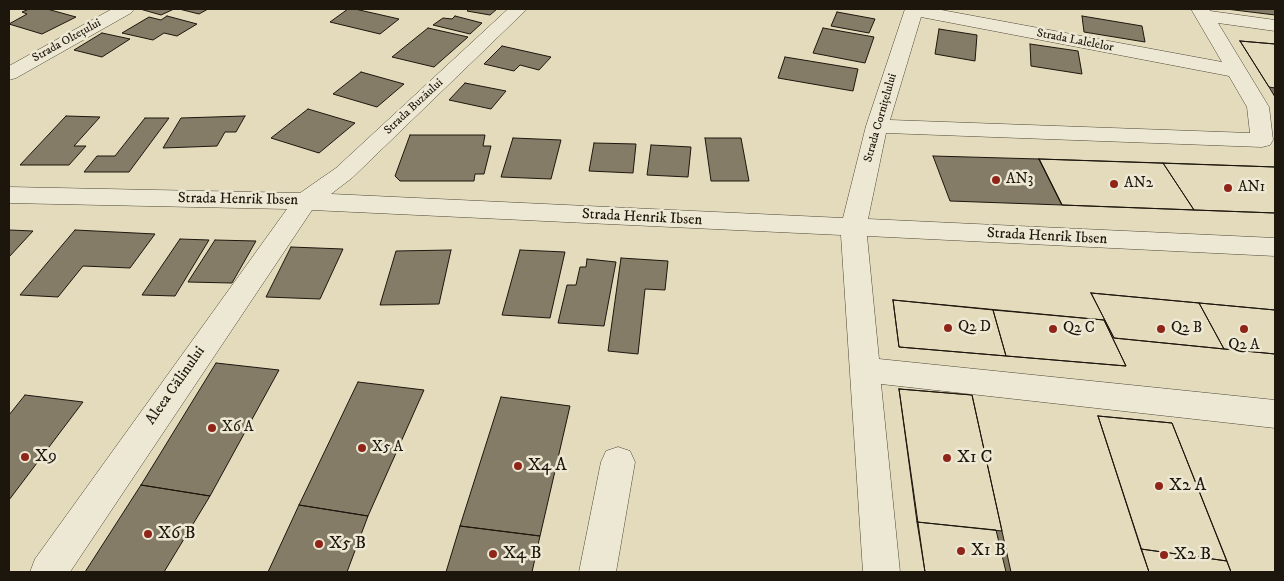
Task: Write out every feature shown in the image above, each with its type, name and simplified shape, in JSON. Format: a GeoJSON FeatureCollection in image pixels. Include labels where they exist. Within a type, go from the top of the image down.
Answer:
{"type":"FeatureCollection","features":[{"type":"Feature","properties":{"kind":"street","name":"Strada Oltețului"},"geometry":{"type":"LineString","coordinates":[[9,74],[125,9]]}},
{"type":"Feature","properties":{"kind":"street","name":"Strada Buzăului"},"geometry":{"type":"LineString","coordinates":[[305,201],[344,173],[518,9]]}},
{"type":"Feature","properties":{"kind":"street","name":"Strada Lalelelor"},"geometry":{"type":"LineString","coordinates":[[914,9],[1237,71]]}},
{"type":"Feature","properties":{"kind":"street","name":"Strada Cornițelului"},"geometry":{"type":"LineString","coordinates":[[881,572],[854,228],[877,126],[914,9]]}},
{"type":"Feature","properties":{"kind":"street"},"geometry":{"type":"LineString","coordinates":[[877,126],[1262,140],[1258,107],[1202,12]]}},
{"type":"Feature","properties":{"kind":"street"},"geometry":{"type":"LineString","coordinates":[[1202,12],[1275,26]]}},
{"type":"Feature","properties":{"kind":"street","name":"Strada Henrik Ibsen"},"geometry":{"type":"LineString","coordinates":[[9,195],[305,201],[1275,247]]}},
{"type":"Feature","properties":{"kind":"street","name":"Aleea Călinului"},"geometry":{"type":"LineString","coordinates":[[48,572],[305,201]]}},
{"type":"Feature","properties":{"kind":"street"},"geometry":{"type":"LineString","coordinates":[[865,370],[1272,420]]}},
{"type":"Feature","properties":{"kind":"street"},"geometry":{"type":"LineString","coordinates":[[597,572],[618,462]]}},
{"type":"Feature","properties":{"kind":"building"},"geometry":{"type":"Polygon","coordinates":[[[29,9],[47,9],[76,17],[42,34],[9,24],[27,14],[22,12],[29,9]]]}},
{"type":"Feature","properties":{"kind":"building"},"geometry":{"type":"Polygon","coordinates":[[[140,9],[174,9],[161,15],[140,9]]]}},
{"type":"Feature","properties":{"kind":"building"},"geometry":{"type":"Polygon","coordinates":[[[179,9],[208,9],[199,14],[179,9]]]}},
{"type":"Feature","properties":{"kind":"building"},"geometry":{"type":"Polygon","coordinates":[[[348,9],[399,19],[380,34],[330,22],[348,9]]]}},
{"type":"Feature","properties":{"kind":"building"},"geometry":{"type":"Polygon","coordinates":[[[469,9],[497,9],[490,15],[467,11],[469,9]]]}},
{"type":"Feature","properties":{"kind":"building"},"geometry":{"type":"Polygon","coordinates":[[[1226,9],[1275,9],[1275,15],[1226,9]]]}},
{"type":"Feature","properties":{"kind":"building"},"geometry":{"type":"Polygon","coordinates":[[[837,12],[875,19],[869,33],[831,26],[837,12]]]}},
{"type":"Feature","properties":{"kind":"building"},"geometry":{"type":"Polygon","coordinates":[[[167,16],[197,24],[177,36],[164,33],[153,40],[122,33],[149,17],[161,20],[167,16]]]}},
{"type":"Feature","properties":{"kind":"building"},"geometry":{"type":"Polygon","coordinates":[[[455,16],[482,23],[470,34],[433,25],[443,18],[452,19],[455,16]]]}},
{"type":"Feature","properties":{"kind":"building"},"geometry":{"type":"Polygon","coordinates":[[[1082,16],[1142,26],[1145,42],[1084,32],[1082,16]]]}},
{"type":"Feature","properties":{"kind":"building"},"geometry":{"type":"Polygon","coordinates":[[[428,28],[468,37],[434,67],[392,57],[428,28]]]}},
{"type":"Feature","properties":{"kind":"building"},"geometry":{"type":"Polygon","coordinates":[[[823,28],[874,37],[865,63],[813,53],[823,28]]]}},
{"type":"Feature","properties":{"kind":"building"},"geometry":{"type":"Polygon","coordinates":[[[939,29],[977,35],[975,61],[935,54],[939,29]]]}},
{"type":"Feature","properties":{"kind":"building"},"geometry":{"type":"Polygon","coordinates":[[[102,33],[130,39],[102,57],[74,50],[102,33]]]}},
{"type":"Feature","properties":{"kind":"building"},"geometry":{"type":"Polygon","coordinates":[[[1240,41],[1275,44],[1275,97],[1269,87],[1240,41]]]}},
{"type":"Feature","properties":{"kind":"building"},"geometry":{"type":"Polygon","coordinates":[[[1240,41],[1275,44],[1275,88],[1269,87],[1240,41]]]}},
{"type":"Feature","properties":{"kind":"building"},"geometry":{"type":"Polygon","coordinates":[[[1030,44],[1078,51],[1082,74],[1031,66],[1030,44]]]}},
{"type":"Feature","properties":{"kind":"building"},"geometry":{"type":"Polygon","coordinates":[[[502,46],[551,57],[539,70],[520,65],[514,71],[484,64],[502,46]]]}},
{"type":"Feature","properties":{"kind":"building"},"geometry":{"type":"Polygon","coordinates":[[[785,57],[858,69],[853,91],[778,78],[785,57]]]}},
{"type":"Feature","properties":{"kind":"building"},"geometry":{"type":"Polygon","coordinates":[[[361,72],[404,84],[377,107],[333,94],[361,72]]]}},
{"type":"Feature","properties":{"kind":"building"},"geometry":{"type":"Polygon","coordinates":[[[465,83],[506,91],[491,109],[449,100],[465,83]]]}},
{"type":"Feature","properties":{"kind":"building"},"geometry":{"type":"Polygon","coordinates":[[[308,109],[355,123],[319,153],[271,138],[308,109]]]}},
{"type":"Feature","properties":{"kind":"building"},"geometry":{"type":"Polygon","coordinates":[[[66,116],[100,117],[74,146],[86,146],[69,165],[20,165],[66,116]]]}},
{"type":"Feature","properties":{"kind":"building"},"geometry":{"type":"Polygon","coordinates":[[[245,116],[236,132],[225,132],[217,146],[163,148],[181,118],[245,116]]]}},
{"type":"Feature","properties":{"kind":"building"},"geometry":{"type":"Polygon","coordinates":[[[145,118],[169,118],[129,172],[84,172],[97,156],[115,156],[145,118]]]}},
{"type":"Feature","properties":{"kind":"building"},"geometry":{"type":"Polygon","coordinates":[[[410,135],[485,135],[483,146],[491,146],[484,174],[475,174],[474,181],[400,181],[395,176],[410,135]]]}},
{"type":"Feature","properties":{"kind":"building"},"geometry":{"type":"Polygon","coordinates":[[[513,138],[561,140],[551,179],[501,177],[513,138]]]}},
{"type":"Feature","properties":{"kind":"building"},"geometry":{"type":"Polygon","coordinates":[[[705,138],[741,138],[749,181],[711,181],[705,138]]]}},
{"type":"Feature","properties":{"kind":"building"},"geometry":{"type":"Polygon","coordinates":[[[594,143],[636,144],[633,173],[589,171],[594,143]]]}},
{"type":"Feature","properties":{"kind":"building"},"geometry":{"type":"Polygon","coordinates":[[[651,145],[691,147],[688,177],[647,175],[651,145]]]}},
{"type":"Feature","properties":{"kind":"building","name":"AN3"},"geometry":{"type":"Polygon","coordinates":[[[933,156],[1039,159],[1062,205],[950,201],[933,156]]]}},
{"type":"Feature","properties":{"kind":"building"},"geometry":{"type":"Polygon","coordinates":[[[1039,159],[1275,167],[1275,213],[1062,205],[1039,159]]]}},
{"type":"Feature","properties":{"kind":"building","name":"AN2"},"geometry":{"type":"Polygon","coordinates":[[[1039,159],[1163,163],[1194,210],[1062,205],[1039,159]]]}},
{"type":"Feature","properties":{"kind":"building","name":"AN1"},"geometry":{"type":"Polygon","coordinates":[[[1163,163],[1275,167],[1275,213],[1194,210],[1163,163]]]}},
{"type":"Feature","properties":{"kind":"building"},"geometry":{"type":"Polygon","coordinates":[[[9,230],[33,231],[9,257],[9,230]]]}},
{"type":"Feature","properties":{"kind":"building"},"geometry":{"type":"Polygon","coordinates":[[[75,230],[155,234],[130,268],[83,266],[58,297],[20,295],[75,230]]]}},
{"type":"Feature","properties":{"kind":"building"},"geometry":{"type":"Polygon","coordinates":[[[180,239],[209,240],[175,296],[142,295],[180,239]]]}},
{"type":"Feature","properties":{"kind":"building"},"geometry":{"type":"Polygon","coordinates":[[[215,240],[256,241],[232,283],[188,282],[215,240]]]}},
{"type":"Feature","properties":{"kind":"building"},"geometry":{"type":"Polygon","coordinates":[[[291,247],[343,249],[320,299],[266,297],[291,247]]]}},
{"type":"Feature","properties":{"kind":"building"},"geometry":{"type":"Polygon","coordinates":[[[451,250],[439,304],[380,305],[396,251],[451,250]]]}},
{"type":"Feature","properties":{"kind":"building"},"geometry":{"type":"Polygon","coordinates":[[[520,250],[565,252],[550,318],[502,315],[520,250]]]}},
{"type":"Feature","properties":{"kind":"building"},"geometry":{"type":"Polygon","coordinates":[[[621,258],[668,261],[665,290],[645,289],[638,354],[608,351],[621,258]]]}},
{"type":"Feature","properties":{"kind":"building"},"geometry":{"type":"Polygon","coordinates":[[[587,259],[616,262],[604,326],[558,323],[567,285],[576,285],[580,267],[586,267],[587,259]]]}},
{"type":"Feature","properties":{"kind":"building","name":"Q2 B"},"geometry":{"type":"Polygon","coordinates":[[[1091,293],[1275,310],[1275,354],[1114,338],[1091,293]]]}},
{"type":"Feature","properties":{"kind":"building","name":"Q2 B"},"geometry":{"type":"Polygon","coordinates":[[[1091,293],[1199,303],[1224,349],[1114,338],[1091,293]]]}},
{"type":"Feature","properties":{"kind":"building"},"geometry":{"type":"Polygon","coordinates":[[[893,300],[1104,320],[1126,366],[899,347],[893,300]]]}},
{"type":"Feature","properties":{"kind":"building","name":"Q2 D"},"geometry":{"type":"Polygon","coordinates":[[[893,300],[993,310],[1006,356],[899,347],[893,300]]]}},
{"type":"Feature","properties":{"kind":"building","name":"Q2 A"},"geometry":{"type":"Polygon","coordinates":[[[1199,303],[1275,310],[1275,354],[1224,349],[1199,303]]]}},
{"type":"Feature","properties":{"kind":"building","name":"Q2 C"},"geometry":{"type":"Polygon","coordinates":[[[993,310],[1104,320],[1126,366],[1006,356],[993,310]]]}},
{"type":"Feature","properties":{"kind":"building","name":"X6 A"},"geometry":{"type":"Polygon","coordinates":[[[216,363],[279,370],[210,496],[141,485],[216,363]]]}},
{"type":"Feature","properties":{"kind":"building","name":"X5 A"},"geometry":{"type":"Polygon","coordinates":[[[358,382],[424,390],[368,516],[299,505],[358,382]]]}},
{"type":"Feature","properties":{"kind":"building","name":"X1 C"},"geometry":{"type":"Polygon","coordinates":[[[899,389],[972,395],[1011,572],[925,572],[899,389]]]}},
{"type":"Feature","properties":{"kind":"building","name":"X1 C"},"geometry":{"type":"Polygon","coordinates":[[[899,389],[972,395],[1002,531],[917,522],[899,389]]]}},
{"type":"Feature","properties":{"kind":"building","name":"X9"},"geometry":{"type":"Polygon","coordinates":[[[25,395],[83,402],[9,500],[9,415],[25,395]]]}},
{"type":"Feature","properties":{"kind":"building","name":"X4 A"},"geometry":{"type":"Polygon","coordinates":[[[501,397],[570,406],[540,536],[460,526],[501,397]]]}},
{"type":"Feature","properties":{"kind":"building","name":"X2 A"},"geometry":{"type":"Polygon","coordinates":[[[1098,416],[1172,423],[1231,572],[1149,572],[1098,416]]]}},
{"type":"Feature","properties":{"kind":"building","name":"X2 A"},"geometry":{"type":"Polygon","coordinates":[[[1098,416],[1172,423],[1227,561],[1141,549],[1098,416]]]}},
{"type":"Feature","properties":{"kind":"building","name":"X6 B"},"geometry":{"type":"Polygon","coordinates":[[[141,485],[210,496],[164,572],[85,572],[141,485]]]}},
{"type":"Feature","properties":{"kind":"building","name":"X5 B"},"geometry":{"type":"Polygon","coordinates":[[[299,505],[368,516],[347,572],[268,572],[299,505]]]}},
{"type":"Feature","properties":{"kind":"building","name":"X1 B"},"geometry":{"type":"Polygon","coordinates":[[[917,522],[996,530],[1006,572],[925,572],[917,522]]]}},
{"type":"Feature","properties":{"kind":"building","name":"X4 B"},"geometry":{"type":"Polygon","coordinates":[[[460,526],[540,536],[532,572],[446,572],[460,526]]]}},
{"type":"Feature","properties":{"kind":"building","name":"X2 B"},"geometry":{"type":"Polygon","coordinates":[[[1141,549],[1227,561],[1231,572],[1149,572],[1141,549]]]}},
{"type":"Feature","properties":{"kind":"place","name":"AN3"},"geometry":{"type":"Point","coordinates":[996,180]}},
{"type":"Feature","properties":{"kind":"place","name":"AN2"},"geometry":{"type":"Point","coordinates":[1114,184]}},
{"type":"Feature","properties":{"kind":"place","name":"AN1"},"geometry":{"type":"Point","coordinates":[1228,188]}},
{"type":"Feature","properties":{"kind":"place","name":"Q2 D"},"geometry":{"type":"Point","coordinates":[948,328]}},
{"type":"Feature","properties":{"kind":"place","name":"Q2 C"},"geometry":{"type":"Point","coordinates":[1053,329]}},
{"type":"Feature","properties":{"kind":"place","name":"Q2 B"},"geometry":{"type":"Point","coordinates":[1161,329]}},
{"type":"Feature","properties":{"kind":"place","name":"Q2 A"},"geometry":{"type":"Point","coordinates":[1244,329]}},
{"type":"Feature","properties":{"kind":"place","name":"X6 A"},"geometry":{"type":"Point","coordinates":[212,428]}},
{"type":"Feature","properties":{"kind":"place","name":"X5 A"},"geometry":{"type":"Point","coordinates":[362,448]}},
{"type":"Feature","properties":{"kind":"place","name":"X9"},"geometry":{"type":"Point","coordinates":[25,457]}},
{"type":"Feature","properties":{"kind":"place","name":"X1 C"},"geometry":{"type":"Point","coordinates":[947,458]}},
{"type":"Feature","properties":{"kind":"place","name":"X4 A"},"geometry":{"type":"Point","coordinates":[518,466]}},
{"type":"Feature","properties":{"kind":"place","name":"X2 A"},"geometry":{"type":"Point","coordinates":[1159,486]}},
{"type":"Feature","properties":{"kind":"place","name":"X6 B"},"geometry":{"type":"Point","coordinates":[148,534]}},
{"type":"Feature","properties":{"kind":"place","name":"X5 B"},"geometry":{"type":"Point","coordinates":[319,544]}},
{"type":"Feature","properties":{"kind":"place","name":"X1 B"},"geometry":{"type":"Point","coordinates":[961,551]}},
{"type":"Feature","properties":{"kind":"place","name":"X4 B"},"geometry":{"type":"Point","coordinates":[493,554]}},
{"type":"Feature","properties":{"kind":"place","name":"X2 B"},"geometry":{"type":"Point","coordinates":[1164,555]}}]}
